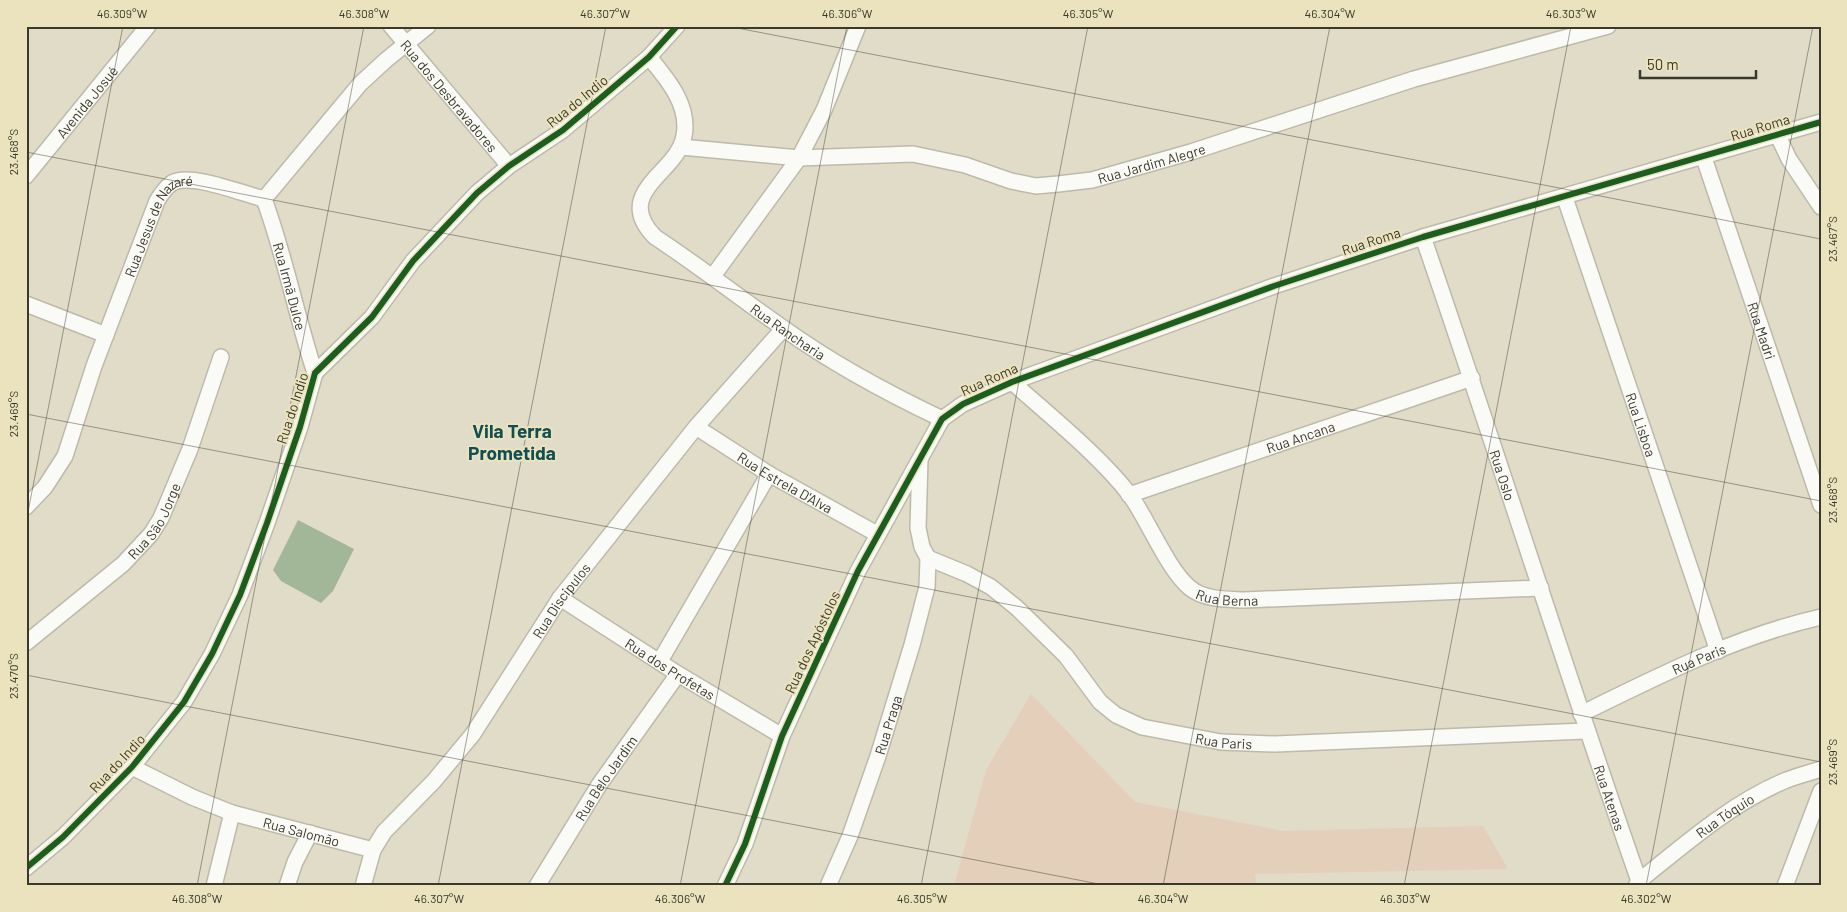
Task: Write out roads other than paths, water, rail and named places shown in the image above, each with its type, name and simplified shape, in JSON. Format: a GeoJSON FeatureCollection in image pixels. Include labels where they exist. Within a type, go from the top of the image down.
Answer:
{"type":"FeatureCollection","features":[{"type":"Feature","properties":{"kind":"street","name":"Avenida Josué"},"geometry":{"type":"LineString","coordinates":[[26,176],[148,26]]}},
{"type":"Feature","properties":{"kind":"street","name":"Rua dos Desbravadores"},"geometry":{"type":"LineString","coordinates":[[391,26],[509,166]]}},
{"type":"Feature","properties":{"kind":"street"},"geometry":{"type":"LineString","coordinates":[[264,199],[360,84],[428,26]]}},
{"type":"Feature","properties":{"kind":"street","name":"Rua do Indio"},"geometry":{"type":"LineString","coordinates":[[26,868],[63,837],[132,767],[184,702],[216,646],[240,594],[300,427],[314,373],[372,317],[430,242],[478,193],[509,166],[563,130],[649,57],[676,26]]}},
{"type":"Feature","properties":{"kind":"street"},"geometry":{"type":"LineString","coordinates":[[714,276],[799,158],[824,110],[858,26]]}},
{"type":"Feature","properties":{"kind":"street","name":"Rua Jardim Alegre"},"geometry":{"type":"LineString","coordinates":[[680,147],[799,158],[913,154],[955,163],[1011,181],[1036,186],[1092,180],[1191,152],[1414,79],[1608,26]]}},
{"type":"Feature","properties":{"kind":"street"},"geometry":{"type":"LineString","coordinates":[[649,57],[670,82],[680,103],[685,120],[684,135],[680,147]]}},
{"type":"Feature","properties":{"kind":"street","name":"Rua Roma"},"geometry":{"type":"LineString","coordinates":[[942,419],[963,404],[1012,382],[1274,286],[1423,237],[1566,198],[1821,122]]}},
{"type":"Feature","properties":{"kind":"street"},"geometry":{"type":"LineString","coordinates":[[1778,134],[1799,176],[1821,207]]}},
{"type":"Feature","properties":{"kind":"street","name":"Rua Rancharia"},"geometry":{"type":"LineString","coordinates":[[680,147],[649,183],[642,199],[641,214],[647,229],[655,237],[714,276],[783,329],[898,399],[942,419]]}},
{"type":"Feature","properties":{"kind":"street","name":"Rua Madri"},"geometry":{"type":"LineString","coordinates":[[1704,158],[1821,505]]}},
{"type":"Feature","properties":{"kind":"street","name":"Rua Jesus de Nazaré"},"geometry":{"type":"LineString","coordinates":[[26,507],[45,487],[64,456],[106,335],[157,201],[164,190],[173,182],[184,180],[197,181],[264,199]]}},
{"type":"Feature","properties":{"kind":"street","name":"Rua Lisboa"},"geometry":{"type":"LineString","coordinates":[[1566,198],[1718,651]]}},
{"type":"Feature","properties":{"kind":"street","name":"Rua Irmã Dulce"},"geometry":{"type":"LineString","coordinates":[[264,199],[278,236],[292,300],[314,373]]}},
{"type":"Feature","properties":{"kind":"street","name":"Rua Oslo"},"geometry":{"type":"LineString","coordinates":[[1423,237],[1472,378],[1581,714]]}},
{"type":"Feature","properties":{"kind":"street"},"geometry":{"type":"LineString","coordinates":[[26,304],[106,335]]}},
{"type":"Feature","properties":{"kind":"street","name":"Rua Discipulos"},"geometry":{"type":"LineString","coordinates":[[363,886],[373,850],[384,832],[439,775],[473,734],[560,598],[696,427],[783,329]]}},
{"type":"Feature","properties":{"kind":"street","name":"Rua São Jorge"},"geometry":{"type":"LineString","coordinates":[[26,643],[123,564],[151,534],[161,518],[190,450],[222,357]]}},
{"type":"Feature","properties":{"kind":"street","name":"Rua Ancana"},"geometry":{"type":"LineString","coordinates":[[1130,495],[1472,378]]}},
{"type":"Feature","properties":{"kind":"street","name":"Rua Berna"},"geometry":{"type":"LineString","coordinates":[[1012,382],[1094,458],[1130,495],[1176,571],[1189,588],[1203,595],[1218,599],[1340,598],[1541,588]]}},
{"type":"Feature","properties":{"kind":"street","name":"Rua dos Apóstolos"},"geometry":{"type":"LineString","coordinates":[[726,886],[744,844],[782,736],[858,571],[942,419]]}},
{"type":"Feature","properties":{"kind":"street","name":"Rua Estrela D'Alva"},"geometry":{"type":"LineString","coordinates":[[696,427],[770,474],[877,534]]}},
{"type":"Feature","properties":{"kind":"street"},"geometry":{"type":"LineString","coordinates":[[920,459],[918,528],[922,547],[928,558]]}},
{"type":"Feature","properties":{"kind":"street"},"geometry":{"type":"LineString","coordinates":[[660,661],[770,474]]}},
{"type":"Feature","properties":{"kind":"street","name":"Rua Paris"},"geometry":{"type":"LineString","coordinates":[[928,558],[967,574],[990,587],[1017,608],[1066,656],[1100,702],[1116,716],[1142,727],[1222,742],[1275,744],[1586,731]]}},
{"type":"Feature","properties":{"kind":"street","name":"Rua Praga"},"geometry":{"type":"LineString","coordinates":[[828,886],[850,836],[894,708],[927,586],[928,558]]}},
{"type":"Feature","properties":{"kind":"street","name":"Rua dos Profetas"},"geometry":{"type":"LineString","coordinates":[[560,598],[678,674],[782,736]]}},
{"type":"Feature","properties":{"kind":"street","name":"Rua Paris"},"geometry":{"type":"LineString","coordinates":[[1581,714],[1677,668],[1718,651],[1821,617]]}},
{"type":"Feature","properties":{"kind":"street","name":"Rua Belo Jardim"},"geometry":{"type":"LineString","coordinates":[[537,886],[599,785],[678,674]]}},
{"type":"Feature","properties":{"kind":"street","name":"Rua Atenas"},"geometry":{"type":"LineString","coordinates":[[1581,714],[1637,883]]}},
{"type":"Feature","properties":{"kind":"street","name":"Rua Salomão"},"geometry":{"type":"LineString","coordinates":[[132,767],[192,797],[232,813],[373,850]]}},
{"type":"Feature","properties":{"kind":"street","name":"Rua Tóquio"},"geometry":{"type":"LineString","coordinates":[[1637,883],[1702,832],[1746,801],[1784,781],[1821,769]]}},
{"type":"Feature","properties":{"kind":"street"},"geometry":{"type":"LineString","coordinates":[[1785,886],[1821,791]]}},
{"type":"Feature","properties":{"kind":"street"},"geometry":{"type":"LineString","coordinates":[[214,886],[232,813]]}},
{"type":"Feature","properties":{"kind":"street"},"geometry":{"type":"LineString","coordinates":[[287,886],[295,862],[310,833]]}},
{"type":"Feature","properties":{"kind":"district","name":"Vila Terra Prometida"},"geometry":{"type":"Point","coordinates":[512,441]}}]}
